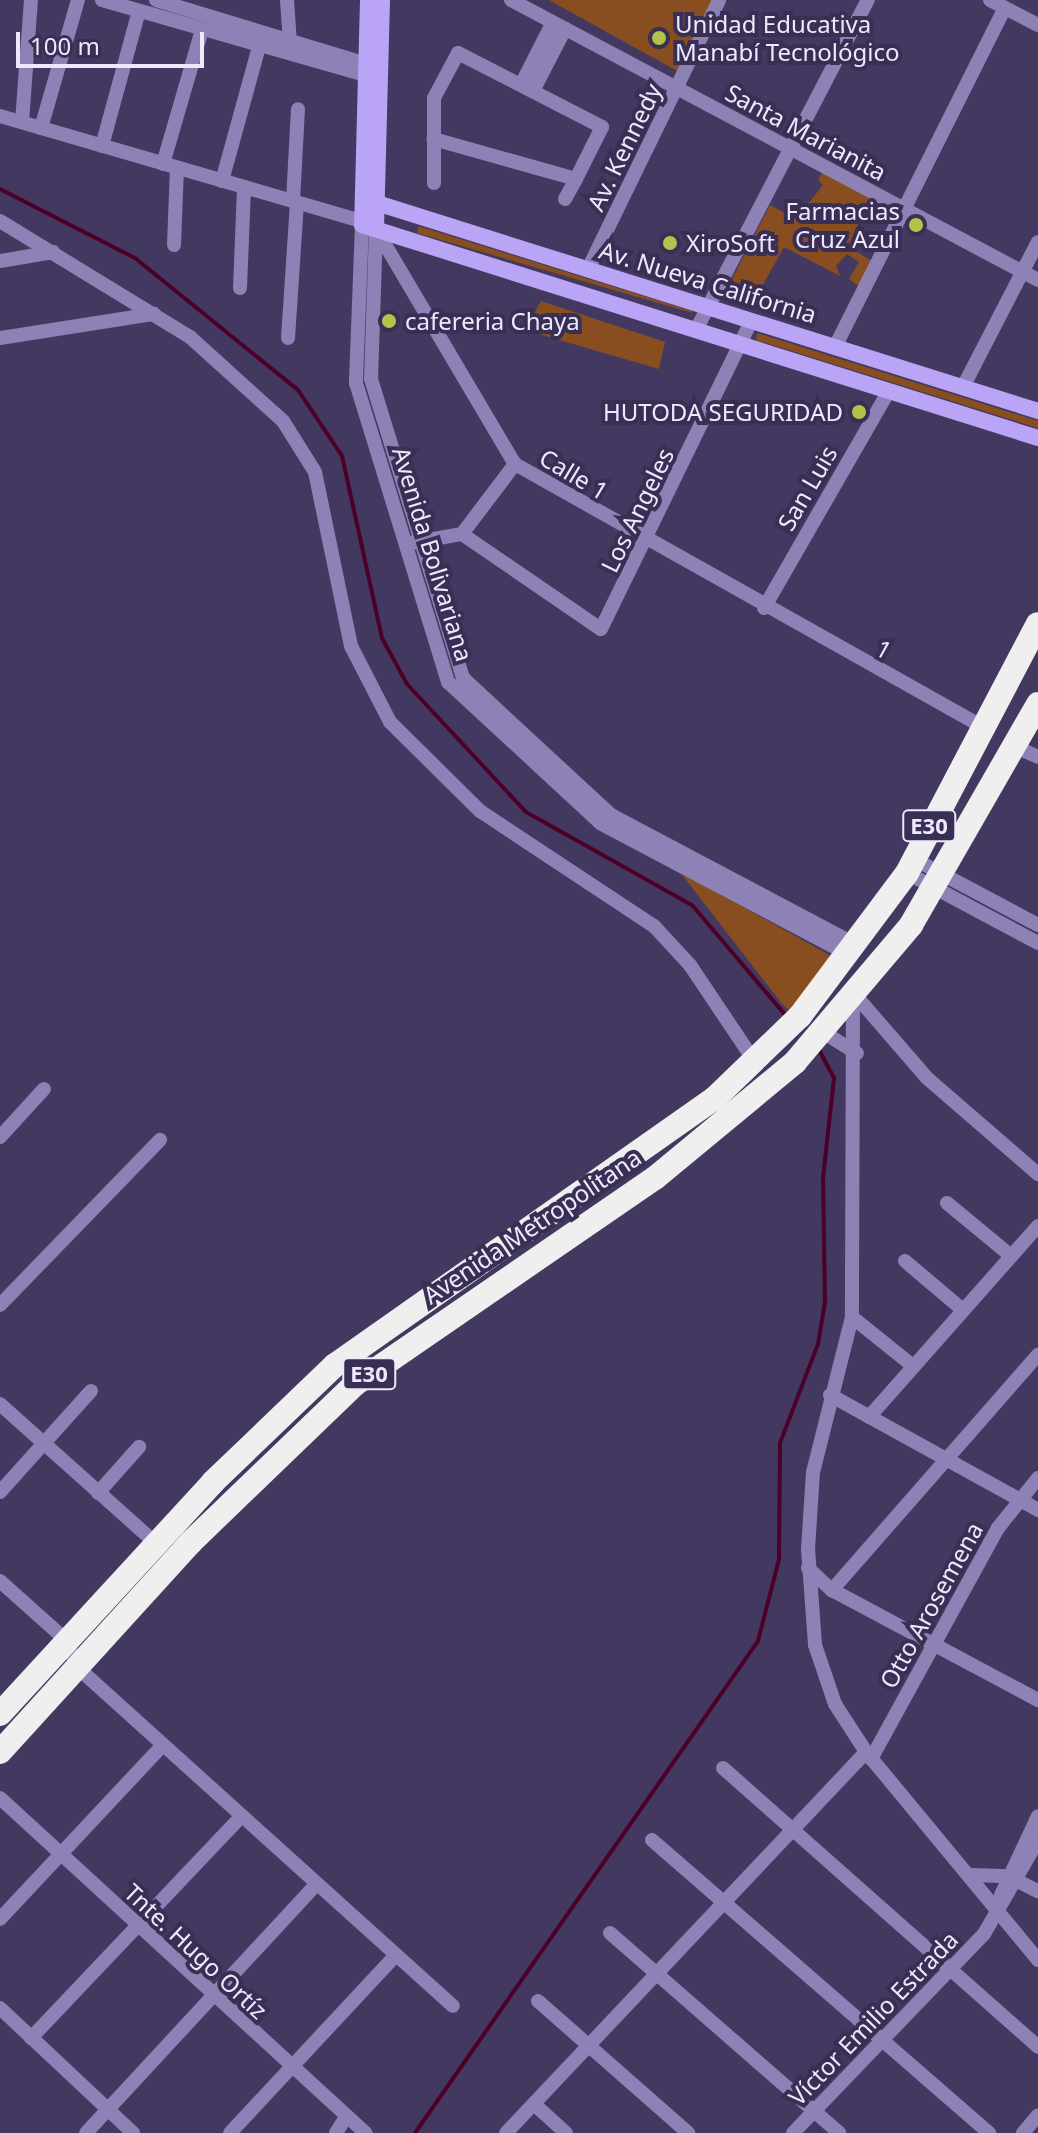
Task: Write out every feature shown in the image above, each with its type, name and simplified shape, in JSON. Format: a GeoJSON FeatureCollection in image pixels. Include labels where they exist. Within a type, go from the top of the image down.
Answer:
{"type":"FeatureCollection","features":[{"type":"Feature","properties":{"kind":"highway","name":"E30"},"geometry":{"type":"LineString","coordinates":[[0,1714],[155,1543],[335,1365],[602,1183],[776,1042],[854,951],[910,866],[1038,624]]}},
{"type":"Feature","properties":{"kind":"highway","name":"Avenida Metropolitana"},"geometry":{"type":"LineString","coordinates":[[0,1752],[174,1560],[355,1384],[476,1298],[655,1178],[795,1062],[854,998],[939,882],[1027,752],[1038,704]]}},
{"type":"Feature","properties":{"kind":"highway"},"geometry":{"type":"LineString","coordinates":[[462,1276],[476,1298]]}},
{"type":"Feature","properties":{"kind":"street"},"geometry":{"type":"LineString","coordinates":[[22,122],[31,0]]}},
{"type":"Feature","properties":{"kind":"street"},"geometry":{"type":"LineString","coordinates":[[41,128],[78,0]]}},
{"type":"Feature","properties":{"kind":"street"},"geometry":{"type":"LineString","coordinates":[[102,0],[259,47],[378,72]]}},
{"type":"Feature","properties":{"kind":"street"},"geometry":{"type":"LineString","coordinates":[[156,0],[290,39],[378,72]]}},
{"type":"Feature","properties":{"kind":"street"},"geometry":{"type":"LineString","coordinates":[[287,0],[290,39]]}},
{"type":"Feature","properties":{"kind":"street","name":"Avenida Bolivariana"},"geometry":{"type":"LineString","coordinates":[[368,0],[378,72]]}},
{"type":"Feature","properties":{"kind":"street","name":"Avenida Bolivariana"},"geometry":{"type":"LineString","coordinates":[[382,0],[371,201],[354,371],[410,543],[463,678],[588,798],[854,951]]}},
{"type":"Feature","properties":{"kind":"street","name":"Santa Marianita"},"geometry":{"type":"LineString","coordinates":[[511,0],[1038,280]]}},
{"type":"Feature","properties":{"kind":"street","name":"Av. Kennedy"},"geometry":{"type":"LineString","coordinates":[[588,269],[719,0]]}},
{"type":"Feature","properties":{"kind":"street"},"geometry":{"type":"LineString","coordinates":[[696,330],[868,0]]}},
{"type":"Feature","properties":{"kind":"street"},"geometry":{"type":"LineString","coordinates":[[990,0],[1038,25]]}},
{"type":"Feature","properties":{"kind":"street"},"geometry":{"type":"LineString","coordinates":[[835,347],[1005,8]]}},
{"type":"Feature","properties":{"kind":"street"},"geometry":{"type":"LineString","coordinates":[[102,146],[139,11]]}},
{"type":"Feature","properties":{"kind":"street"},"geometry":{"type":"LineString","coordinates":[[528,86],[559,25]]}},
{"type":"Feature","properties":{"kind":"street"},"geometry":{"type":"LineString","coordinates":[[174,245],[170,166],[202,30]]}},
{"type":"Feature","properties":{"kind":"street"},"geometry":{"type":"LineString","coordinates":[[222,181],[259,47]]}},
{"type":"Feature","properties":{"kind":"street"},"geometry":{"type":"LineString","coordinates":[[434,183],[434,98],[458,53],[528,86],[602,127],[565,199]]}},
{"type":"Feature","properties":{"kind":"street"},"geometry":{"type":"LineString","coordinates":[[288,338],[298,109]]}},
{"type":"Feature","properties":{"kind":"street"},"geometry":{"type":"LineString","coordinates":[[0,116],[367,225]]}},
{"type":"Feature","properties":{"kind":"street"},"geometry":{"type":"LineString","coordinates":[[434,139],[576,179]]}},
{"type":"Feature","properties":{"kind":"street"},"geometry":{"type":"LineString","coordinates":[[240,288],[244,187]]}},
{"type":"Feature","properties":{"kind":"street","name":"Av. Nueva California"},"geometry":{"type":"LineString","coordinates":[[371,201],[1038,411]]}},
{"type":"Feature","properties":{"kind":"street"},"geometry":{"type":"LineString","coordinates":[[0,221],[154,314],[244,381],[303,449],[322,494],[351,646],[401,737],[499,826],[654,926],[690,965],[755,1062]]}},
{"type":"Feature","properties":{"kind":"street","name":"Av. Nueva California"},"geometry":{"type":"LineString","coordinates":[[367,225],[1038,438]]}},
{"type":"Feature","properties":{"kind":"street","name":"Calle 1"},"geometry":{"type":"LineString","coordinates":[[367,225],[515,464],[647,544],[764,608]]}},
{"type":"Feature","properties":{"kind":"street"},"geometry":{"type":"LineString","coordinates":[[963,387],[1038,242]]}},
{"type":"Feature","properties":{"kind":"street"},"geometry":{"type":"LineString","coordinates":[[0,261],[53,252]]}},
{"type":"Feature","properties":{"kind":"street"},"geometry":{"type":"LineString","coordinates":[[0,338],[154,314]]}},
{"type":"Feature","properties":{"kind":"street","name":"Los Angeles"},"geometry":{"type":"LineString","coordinates":[[462,534],[601,629],[647,544],[751,321]]}},
{"type":"Feature","properties":{"kind":"street","name":"San Luis"},"geometry":{"type":"LineString","coordinates":[[764,608],[889,391]]}},
{"type":"Feature","properties":{"kind":"street"},"geometry":{"type":"LineString","coordinates":[[410,543],[462,534],[515,464]]}},
{"type":"Feature","properties":{"kind":"street","name":"1"},"geometry":{"type":"LineString","coordinates":[[764,608],[983,727]]}},
{"type":"Feature","properties":{"kind":"street"},"geometry":{"type":"LineString","coordinates":[[910,866],[1038,943]]}},
{"type":"Feature","properties":{"kind":"street"},"geometry":{"type":"LineString","coordinates":[[939,882],[1038,925]]}},
{"type":"Feature","properties":{"kind":"street"},"geometry":{"type":"LineString","coordinates":[[854,998],[857,1053],[852,1317],[813,1472],[808,1568],[820,1666],[868,1756],[971,1875],[1038,1960]]}},
{"type":"Feature","properties":{"kind":"street"},"geometry":{"type":"LineString","coordinates":[[854,998],[927,1078],[1038,1174]]}},
{"type":"Feature","properties":{"kind":"street"},"geometry":{"type":"LineString","coordinates":[[821,1034],[857,1053]]}},
{"type":"Feature","properties":{"kind":"street"},"geometry":{"type":"LineString","coordinates":[[0,1137],[44,1089]]}},
{"type":"Feature","properties":{"kind":"street"},"geometry":{"type":"LineString","coordinates":[[0,1305],[160,1140]]}},
{"type":"Feature","properties":{"kind":"street"},"geometry":{"type":"LineString","coordinates":[[947,1203],[1011,1256]]}},
{"type":"Feature","properties":{"kind":"street"},"geometry":{"type":"LineString","coordinates":[[869,1417],[1038,1226]]}},
{"type":"Feature","properties":{"kind":"street"},"geometry":{"type":"LineString","coordinates":[[905,1261],[963,1310]]}},
{"type":"Feature","properties":{"kind":"street"},"geometry":{"type":"LineString","coordinates":[[852,1317],[913,1366]]}},
{"type":"Feature","properties":{"kind":"street"},"geometry":{"type":"LineString","coordinates":[[832,1590],[1038,1355]]}},
{"type":"Feature","properties":{"kind":"street"},"geometry":{"type":"LineString","coordinates":[[0,1492],[91,1391]]}},
{"type":"Feature","properties":{"kind":"street"},"geometry":{"type":"LineString","coordinates":[[830,1395],[1038,1510]]}},
{"type":"Feature","properties":{"kind":"street"},"geometry":{"type":"LineString","coordinates":[[0,1404],[174,1560]]}},
{"type":"Feature","properties":{"kind":"street"},"geometry":{"type":"LineString","coordinates":[[98,1493],[139,1447]]}},
{"type":"Feature","properties":{"kind":"street","name":"Otto Arosemena"},"geometry":{"type":"LineString","coordinates":[[506,2133],[868,1756],[1019,1500],[1038,1478]]}},
{"type":"Feature","properties":{"kind":"street"},"geometry":{"type":"LineString","coordinates":[[808,1568],[832,1590],[1038,1700]]}},
{"type":"Feature","properties":{"kind":"street"},"geometry":{"type":"LineString","coordinates":[[0,1581],[67,1641],[77,1667],[453,2006]]}},
{"type":"Feature","properties":{"kind":"street"},"geometry":{"type":"LineString","coordinates":[[0,1919],[163,1745]]}},
{"type":"Feature","properties":{"kind":"street"},"geometry":{"type":"LineString","coordinates":[[723,1768],[1038,2047]]}},
{"type":"Feature","properties":{"kind":"street","name":"Tnte. Hugo Ortíz"},"geometry":{"type":"LineString","coordinates":[[0,1798],[291,2068],[366,2133]]}},
{"type":"Feature","properties":{"kind":"street"},"geometry":{"type":"LineString","coordinates":[[1013,1878],[1038,1816]]}},
{"type":"Feature","properties":{"kind":"street"},"geometry":{"type":"LineString","coordinates":[[31,2038],[241,1817]]}},
{"type":"Feature","properties":{"kind":"street"},"geometry":{"type":"LineString","coordinates":[[652,1840],[989,2133]]}},
{"type":"Feature","properties":{"kind":"street"},"geometry":{"type":"LineString","coordinates":[[1013,1878],[1038,1840]]}},
{"type":"Feature","properties":{"kind":"street"},"geometry":{"type":"LineString","coordinates":[[971,1875],[1013,1878],[1038,1891]]}},
{"type":"Feature","properties":{"kind":"street","name":"Víctor Emilio Estrada"},"geometry":{"type":"LineString","coordinates":[[793,2133],[984,1934],[1013,1878]]}},
{"type":"Feature","properties":{"kind":"street"},"geometry":{"type":"LineString","coordinates":[[86,2133],[316,1885]]}},
{"type":"Feature","properties":{"kind":"street"},"geometry":{"type":"LineString","coordinates":[[610,1933],[839,2133]]}},
{"type":"Feature","properties":{"kind":"street"},"geometry":{"type":"LineString","coordinates":[[230,2133],[395,1956]]}},
{"type":"Feature","properties":{"kind":"street"},"geometry":{"type":"LineString","coordinates":[[538,2001],[688,2133]]}},
{"type":"Feature","properties":{"kind":"street"},"geometry":{"type":"LineString","coordinates":[[0,2008],[133,2133]]}},
{"type":"Feature","properties":{"kind":"street"},"geometry":{"type":"LineString","coordinates":[[534,2104],[566,2133]]}},
{"type":"Feature","properties":{"kind":"street"},"geometry":{"type":"LineString","coordinates":[[1023,2133],[1038,2115]]}},
{"type":"Feature","properties":{"kind":"street"},"geometry":{"type":"LineString","coordinates":[[336,2133],[346,2117]]}},
{"type":"Feature","properties":{"kind":"shaded area","name":"Unidad Educativa Manabí Tecnológico"},"geometry":{"type":"Polygon","coordinates":[[[549,0],[713,0],[679,72],[549,0]]]}},
{"type":"Feature","properties":{"kind":"shaded area"},"geometry":{"type":"Polygon","coordinates":[[[824,170],[874,197],[849,247],[872,261],[860,287],[849,279],[859,262],[847,254],[836,266],[840,276],[784,247],[755,299],[727,289],[770,205],[796,219],[823,185],[818,180],[824,170]]]}},
{"type":"Feature","properties":{"kind":"shaded area"},"geometry":{"type":"Polygon","coordinates":[[[418,226],[692,311],[693,313],[417,233],[418,226]]]}},
{"type":"Feature","properties":{"kind":"shaded area"},"geometry":{"type":"Polygon","coordinates":[[[541,301],[665,342],[659,369],[525,330],[541,301]]]}},
{"type":"Feature","properties":{"kind":"shaded area"},"geometry":{"type":"Polygon","coordinates":[[[757,333],[1038,421],[1038,428],[756,340],[757,333]]]}},
{"type":"Feature","properties":{"kind":"shaded area"},"geometry":{"type":"Polygon","coordinates":[[[680,872],[833,957],[791,1012],[782,1004],[680,872]]]}},
{"type":"Feature","properties":{"kind":"waterway"},"geometry":{"type":"LineString","coordinates":[[0,189],[135,258],[298,390],[342,456],[382,638],[407,684],[526,812],[692,905],[786,1016]]}},
{"type":"Feature","properties":{"kind":"waterway"},"geometry":{"type":"LineString","coordinates":[[415,2133],[758,1641],[779,1559],[780,1443],[818,1344],[825,1302],[823,1178],[834,1078],[818,1048]]}},
{"type":"Feature","properties":{"kind":"place","name":"Unidad Educativa Manabí Tecnológico"},"geometry":{"type":"Point","coordinates":[659,38]}},
{"type":"Feature","properties":{"kind":"place","name":"Farmacias Cruz Azul"},"geometry":{"type":"Point","coordinates":[916,225]}},
{"type":"Feature","properties":{"kind":"place","name":"XiroSoft"},"geometry":{"type":"Point","coordinates":[670,243]}},
{"type":"Feature","properties":{"kind":"place","name":"cafereria Chaya"},"geometry":{"type":"Point","coordinates":[389,321]}},
{"type":"Feature","properties":{"kind":"place","name":"HUTODA SEGURIDAD"},"geometry":{"type":"Point","coordinates":[859,412]}}]}
